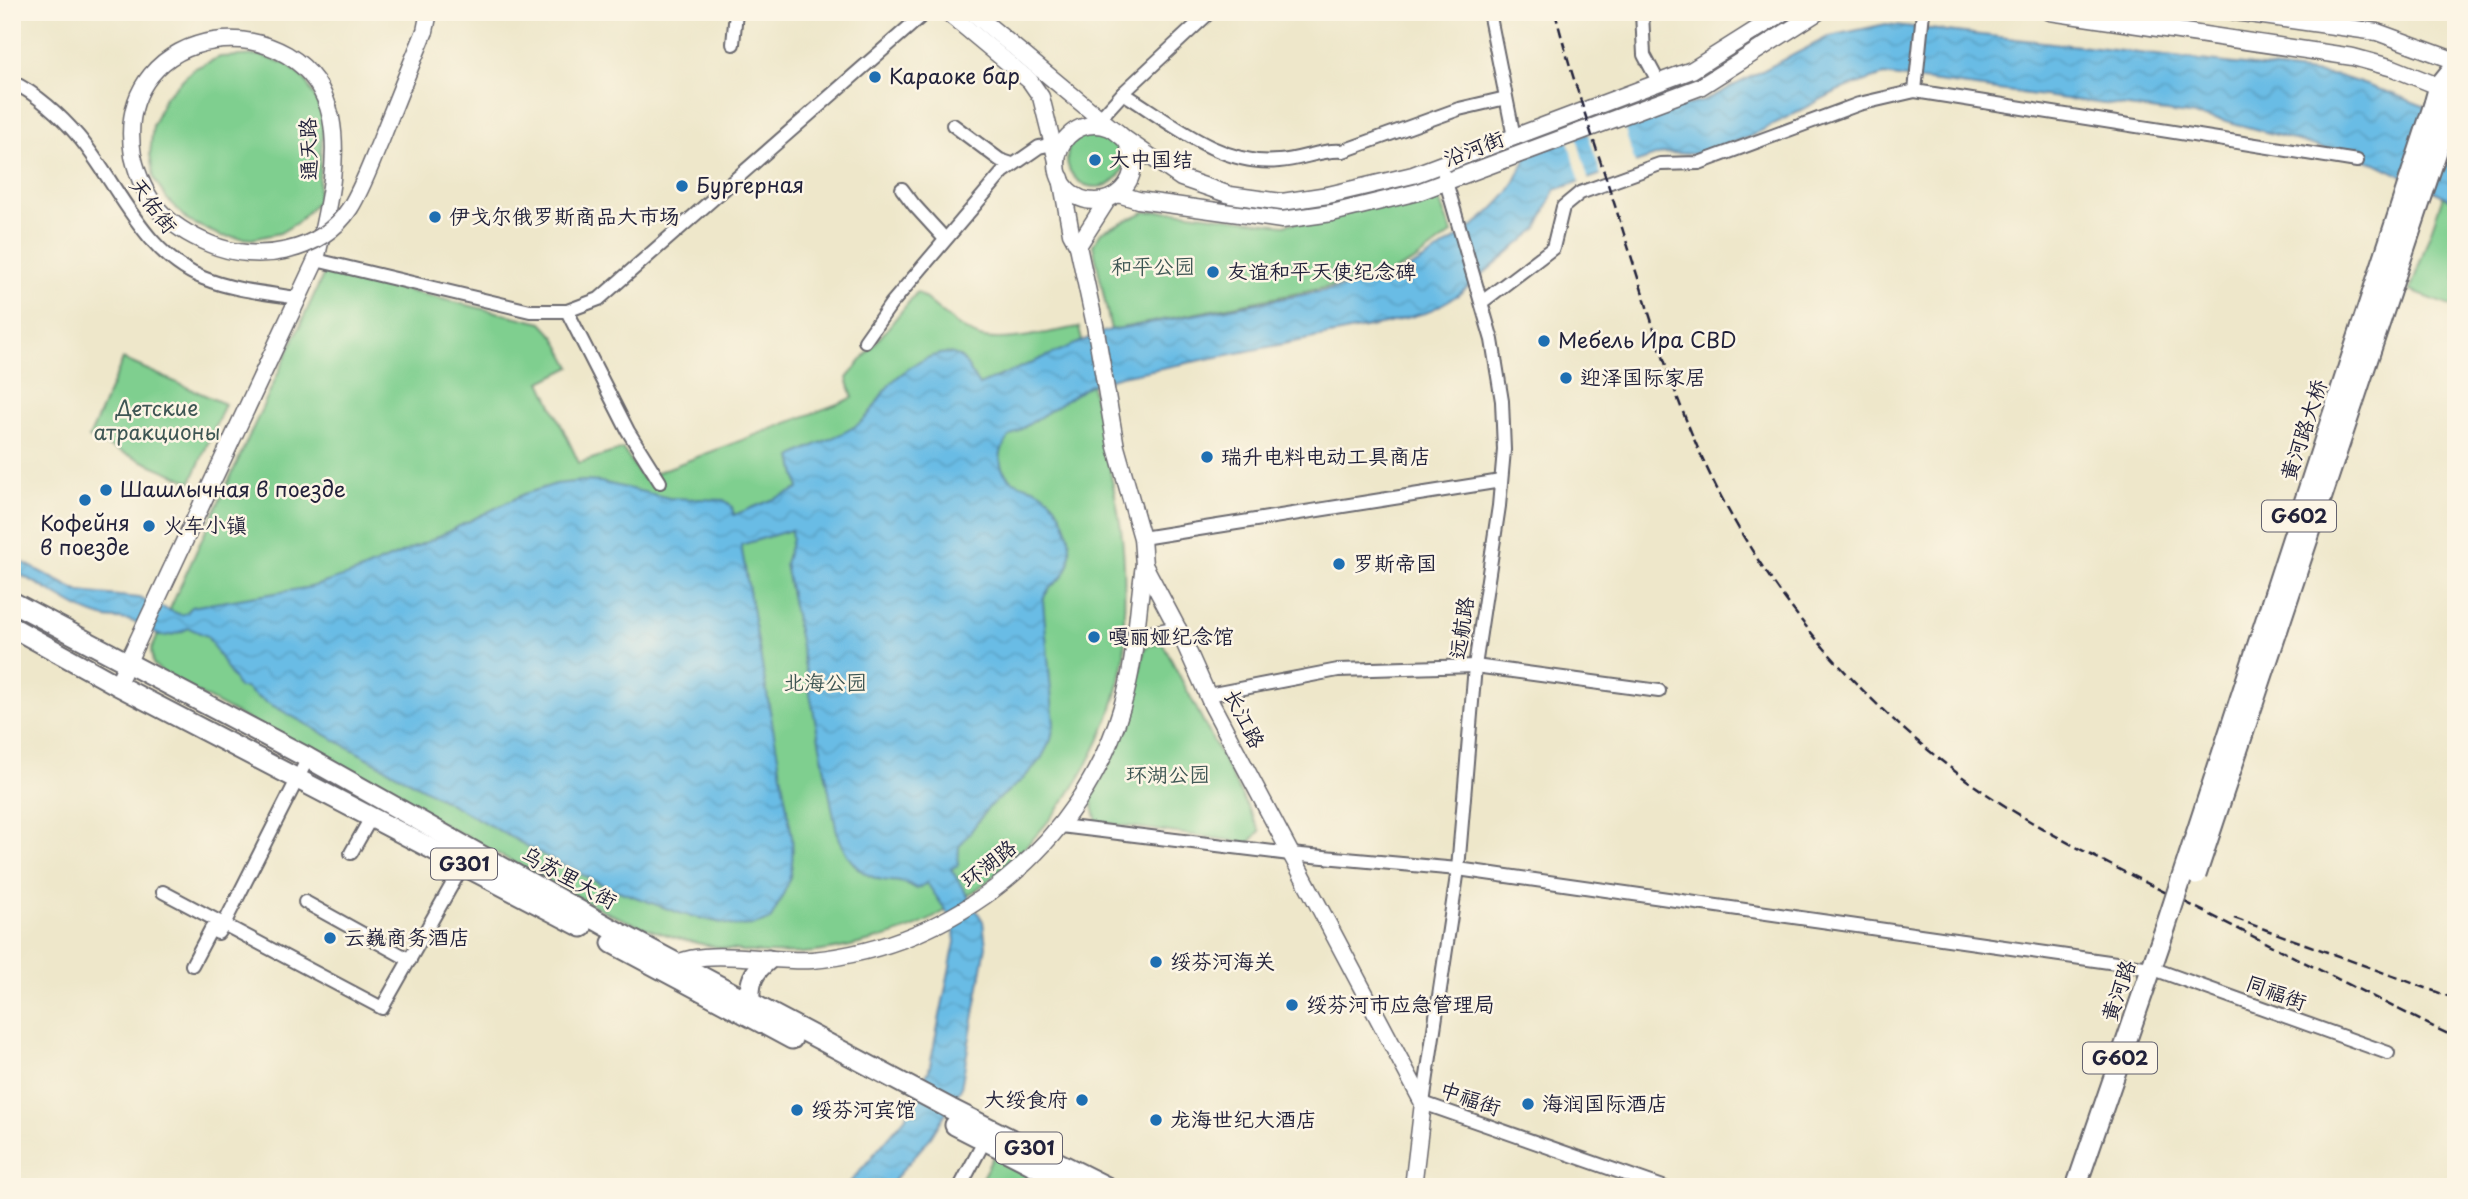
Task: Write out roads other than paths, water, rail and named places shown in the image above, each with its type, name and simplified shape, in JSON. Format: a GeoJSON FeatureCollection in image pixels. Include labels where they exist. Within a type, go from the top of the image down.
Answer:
{"type":"FeatureCollection","features":[{"type":"Feature","properties":{"kind":"highway","name":"G602"},"geometry":{"type":"LineString","coordinates":[[2447,98],[2456,63]]}},
{"type":"Feature","properties":{"kind":"highway","name":"黄河路大桥"},"geometry":{"type":"LineString","coordinates":[[2171,930],[2447,98]]}},
{"type":"Feature","properties":{"kind":"highway","name":"乌苏里大街"},"geometry":{"type":"LineString","coordinates":[[12,602],[308,758],[468,857]]}},
{"type":"Feature","properties":{"kind":"highway","name":"乌苏里大街"},"geometry":{"type":"LineString","coordinates":[[12,627],[117,685],[372,816],[468,857],[612,929],[671,967],[988,1135],[1076,1187]]}},
{"type":"Feature","properties":{"kind":"highway","name":"黄河路"},"geometry":{"type":"LineString","coordinates":[[2076,1187],[2171,930]]}},
{"type":"Feature","properties":{"kind":"highway"},"geometry":{"type":"LineString","coordinates":[[750,1001],[749,989],[753,974],[768,960]]}},
{"type":"Feature","properties":{"kind":"highway","name":"乌苏里大街"},"geometry":{"type":"LineString","coordinates":[[671,967],[750,1001],[918,1098]]}},
{"type":"Feature","properties":{"kind":"highway","name":"黄河路"},"geometry":{"type":"LineString","coordinates":[[2090,1187],[2156,970]]}},
{"type":"Feature","properties":{"kind":"highway","name":"乌苏里大街"},"geometry":{"type":"LineString","coordinates":[[988,1135],[1107,1187]]}},
{"type":"Feature","properties":{"kind":"main road","name":"通天路"},"geometry":{"type":"LineString","coordinates":[[117,685],[316,260],[331,195],[333,134],[331,117],[320,87],[311,74],[288,52],[258,38],[223,35],[206,38],[174,52],[149,76],[134,107],[131,124],[133,156],[138,174],[156,209],[182,230],[213,246],[254,254],[293,250],[312,242],[348,211],[363,184],[425,31],[429,12]]}},
{"type":"Feature","properties":{"kind":"main road","name":"长江路"},"geometry":{"type":"LineString","coordinates":[[947,12],[1030,81],[1041,97],[1071,233],[1078,246],[1109,396],[1116,447],[1142,538],[1144,565],[1178,629],[1208,695],[1423,1103]]}},
{"type":"Feature","properties":{"kind":"main road"},"geometry":{"type":"LineString","coordinates":[[972,12],[1098,120],[1121,136],[1132,155],[1133,169],[1128,183],[1113,196],[1078,246]]}},
{"type":"Feature","properties":{"kind":"main road","name":"沿河街"},"geometry":{"type":"LineString","coordinates":[[1121,136],[1181,178],[1230,195],[1282,202],[1328,195],[1413,175],[1692,70],[1784,12]]}},
{"type":"Feature","properties":{"kind":"main road","name":"沿河街"},"geometry":{"type":"LineString","coordinates":[[1113,196],[1282,220],[1332,213],[1418,192],[1700,87],[1818,12]]}},
{"type":"Feature","properties":{"kind":"main road"},"geometry":{"type":"LineString","coordinates":[[2050,12],[2353,57],[2393,68],[2447,98]]}},
{"type":"Feature","properties":{"kind":"main road"},"geometry":{"type":"LineString","coordinates":[[2235,12],[2377,32],[2456,63]]}},
{"type":"Feature","properties":{"kind":"main road"},"geometry":{"type":"LineString","coordinates":[[1098,120],[1068,138],[1060,150],[1059,172],[1068,189],[1077,197],[1095,201],[1113,196]]}},
{"type":"Feature","properties":{"kind":"main road","name":"环湖路"},"geometry":{"type":"LineString","coordinates":[[671,967],[700,956],[810,960],[853,953],[895,941],[942,921],[982,898],[1033,857],[1061,826],[1084,791],[1116,726],[1129,681],[1144,565]]}},
{"type":"Feature","properties":{"kind":"main road"},"geometry":{"type":"LineString","coordinates":[[1136,637],[1178,629]]}},
{"type":"Feature","properties":{"kind":"main road"},"geometry":{"type":"LineString","coordinates":[[1413,1187],[1423,1103]]}},
{"type":"Feature","properties":{"kind":"street"},"geometry":{"type":"LineString","coordinates":[[733,44],[736,12]]}},
{"type":"Feature","properties":{"kind":"street"},"geometry":{"type":"LineString","coordinates":[[316,260],[530,311],[567,311],[599,299],[926,12]]}},
{"type":"Feature","properties":{"kind":"street"},"geometry":{"type":"LineString","coordinates":[[1098,120],[1210,12]]}},
{"type":"Feature","properties":{"kind":"street"},"geometry":{"type":"LineString","coordinates":[[1489,12],[1514,137]]}},
{"type":"Feature","properties":{"kind":"street"},"geometry":{"type":"LineString","coordinates":[[1642,12],[1644,55],[1659,83]]}},
{"type":"Feature","properties":{"kind":"street"},"geometry":{"type":"LineString","coordinates":[[1915,91],[1923,14]]}},
{"type":"Feature","properties":{"kind":"street","name":"天佑街"},"geometry":{"type":"LineString","coordinates":[[12,82],[45,106],[78,136],[155,245],[176,262],[201,278],[228,286],[296,298]]}},
{"type":"Feature","properties":{"kind":"street"},"geometry":{"type":"LineString","coordinates":[[1482,302],[1553,248],[1563,207],[1580,194],[1660,164],[1699,163],[1859,104],[1915,91],[2357,161]]}},
{"type":"Feature","properties":{"kind":"street"},"geometry":{"type":"LineString","coordinates":[[1123,93],[1216,150],[1251,161],[1280,162],[1330,149],[1343,151],[1460,109],[1506,98]]}},
{"type":"Feature","properties":{"kind":"street"},"geometry":{"type":"LineString","coordinates":[[953,125],[1000,160],[1012,164]]}},
{"type":"Feature","properties":{"kind":"street"},"geometry":{"type":"LineString","coordinates":[[865,341],[891,304],[1003,172],[1039,147],[1053,144]]}},
{"type":"Feature","properties":{"kind":"street","name":"远航路"},"geometry":{"type":"LineString","coordinates":[[1423,1103],[1458,869],[1475,666],[1502,481],[1504,450],[1502,401],[1492,340],[1441,164]]}},
{"type":"Feature","properties":{"kind":"street"},"geometry":{"type":"LineString","coordinates":[[902,189],[945,239]]}},
{"type":"Feature","properties":{"kind":"street"},"geometry":{"type":"LineString","coordinates":[[567,311],[628,431],[660,482]]}},
{"type":"Feature","properties":{"kind":"street"},"geometry":{"type":"LineString","coordinates":[[1142,538],[1502,481]]}},
{"type":"Feature","properties":{"kind":"street"},"geometry":{"type":"LineString","coordinates":[[1208,695],[1338,670],[1475,666],[1658,691]]}},
{"type":"Feature","properties":{"kind":"street"},"geometry":{"type":"LineString","coordinates":[[192,965],[211,929],[218,933],[224,925],[308,758]]}},
{"type":"Feature","properties":{"kind":"street"},"geometry":{"type":"LineString","coordinates":[[351,853],[372,816]]}},
{"type":"Feature","properties":{"kind":"street","name":"同福街"},"geometry":{"type":"LineString","coordinates":[[1061,826],[1290,853],[1458,869],[2156,970],[2388,1053]]}},
{"type":"Feature","properties":{"kind":"street"},"geometry":{"type":"LineString","coordinates":[[163,892],[382,1009],[468,857]]}},
{"type":"Feature","properties":{"kind":"street"},"geometry":{"type":"LineString","coordinates":[[305,902],[410,960]]}},
{"type":"Feature","properties":{"kind":"street","name":"中福街"},"geometry":{"type":"LineString","coordinates":[[1423,1103],[1663,1187]]}},
{"type":"Feature","properties":{"kind":"street"},"geometry":{"type":"LineString","coordinates":[[960,1187],[988,1135]]}},
{"type":"Feature","properties":{"kind":"water","name":"北海公园"},"geometry":{"type":"Polygon","coordinates":[[[1886,24],[2339,76],[2456,119],[2456,202],[2376,163],[2219,119],[1884,75],[1839,90],[1749,137],[1697,154],[1664,153],[1555,190],[1537,229],[1458,295],[1428,312],[1385,324],[1121,376],[1090,385],[1009,437],[1001,454],[1001,465],[1007,476],[1039,491],[1055,505],[1064,521],[1069,539],[1070,556],[1066,572],[1049,589],[1043,601],[1054,724],[1051,740],[1041,759],[1023,779],[989,807],[959,847],[958,865],[951,869],[983,921],[986,946],[961,1088],[931,1137],[888,1187],[846,1187],[905,1118],[929,1070],[955,942],[953,921],[927,883],[917,889],[906,883],[867,875],[855,865],[842,844],[836,828],[785,564],[792,539],[791,530],[741,545],[792,836],[791,871],[770,920],[754,925],[735,926],[682,914],[605,886],[547,857],[245,688],[239,688],[207,636],[189,628],[168,635],[156,634],[138,623],[94,614],[12,571],[12,561],[24,563],[79,592],[139,598],[181,615],[187,613],[191,607],[311,587],[355,573],[429,541],[524,494],[556,484],[601,482],[669,498],[724,500],[732,507],[734,515],[799,489],[792,457],[860,423],[892,382],[932,356],[953,354],[961,358],[979,385],[1106,331],[1388,279],[1419,263],[1487,215],[1510,190],[1527,156],[1626,120],[1704,101],[1830,36],[1886,24]]]}},
{"type":"Feature","properties":{"kind":"railway"},"geometry":{"type":"LineString","coordinates":[[1555,12],[1579,96],[1689,427],[1739,530],[1804,624],[1841,667],[1923,746],[1968,781],[2046,831],[2456,1038]]}},
{"type":"Feature","properties":{"kind":"railway"},"geometry":{"type":"LineString","coordinates":[[2234,918],[2456,999]]}},
{"type":"Feature","properties":{"kind":"place","name":"Караоке бар"},"geometry":{"type":"Point","coordinates":[875,77]}},
{"type":"Feature","properties":{"kind":"place","name":"大中国结"},"geometry":{"type":"Point","coordinates":[1095,160]}},
{"type":"Feature","properties":{"kind":"place","name":"Бургерная"},"geometry":{"type":"Point","coordinates":[682,186]}},
{"type":"Feature","properties":{"kind":"place","name":"伊戈尔俄罗斯商品大市场"},"geometry":{"type":"Point","coordinates":[435,217]}},
{"type":"Feature","properties":{"kind":"place","name":"友谊和平天使纪念碑"},"geometry":{"type":"Point","coordinates":[1213,272]}},
{"type":"Feature","properties":{"kind":"place","name":"Мебель Ира CBD"},"geometry":{"type":"Point","coordinates":[1544,341]}},
{"type":"Feature","properties":{"kind":"place","name":"迎泽国际家居"},"geometry":{"type":"Point","coordinates":[1566,378]}},
{"type":"Feature","properties":{"kind":"place","name":"瑞升电料电动工具商店"},"geometry":{"type":"Point","coordinates":[1207,457]}},
{"type":"Feature","properties":{"kind":"place","name":"Шашлычная в поезде"},"geometry":{"type":"Point","coordinates":[106,490]}},
{"type":"Feature","properties":{"kind":"place","name":"Кофейня в поезде"},"geometry":{"type":"Point","coordinates":[85,500]}},
{"type":"Feature","properties":{"kind":"place","name":"火车小镇"},"geometry":{"type":"Point","coordinates":[149,526]}},
{"type":"Feature","properties":{"kind":"place","name":"罗斯帝国"},"geometry":{"type":"Point","coordinates":[1339,564]}},
{"type":"Feature","properties":{"kind":"place","name":"嘎丽娅纪念馆"},"geometry":{"type":"Point","coordinates":[1094,637]}},
{"type":"Feature","properties":{"kind":"place","name":"云巍商务酒店"},"geometry":{"type":"Point","coordinates":[330,938]}},
{"type":"Feature","properties":{"kind":"place","name":"绥芬河海关"},"geometry":{"type":"Point","coordinates":[1156,962]}},
{"type":"Feature","properties":{"kind":"place","name":"绥芬河市应急管理局"},"geometry":{"type":"Point","coordinates":[1292,1005]}},
{"type":"Feature","properties":{"kind":"place","name":"大绥食府"},"geometry":{"type":"Point","coordinates":[1082,1100]}},
{"type":"Feature","properties":{"kind":"place","name":"海润国际酒店"},"geometry":{"type":"Point","coordinates":[1528,1104]}},
{"type":"Feature","properties":{"kind":"place","name":"绥芬河宾馆"},"geometry":{"type":"Point","coordinates":[797,1110]}},
{"type":"Feature","properties":{"kind":"place","name":"龙海世纪大酒店"},"geometry":{"type":"Point","coordinates":[1156,1120]}},
{"type":"Feature","properties":{"kind":"park label","name":"和平公园"},"geometry":{"type":"Point","coordinates":[1153,267]}},
{"type":"Feature","properties":{"kind":"park label","name":"Детские атракционы"},"geometry":{"type":"Point","coordinates":[157,421]}},
{"type":"Feature","properties":{"kind":"park label","name":"环湖公园"},"geometry":{"type":"Point","coordinates":[1168,775]}}]}
